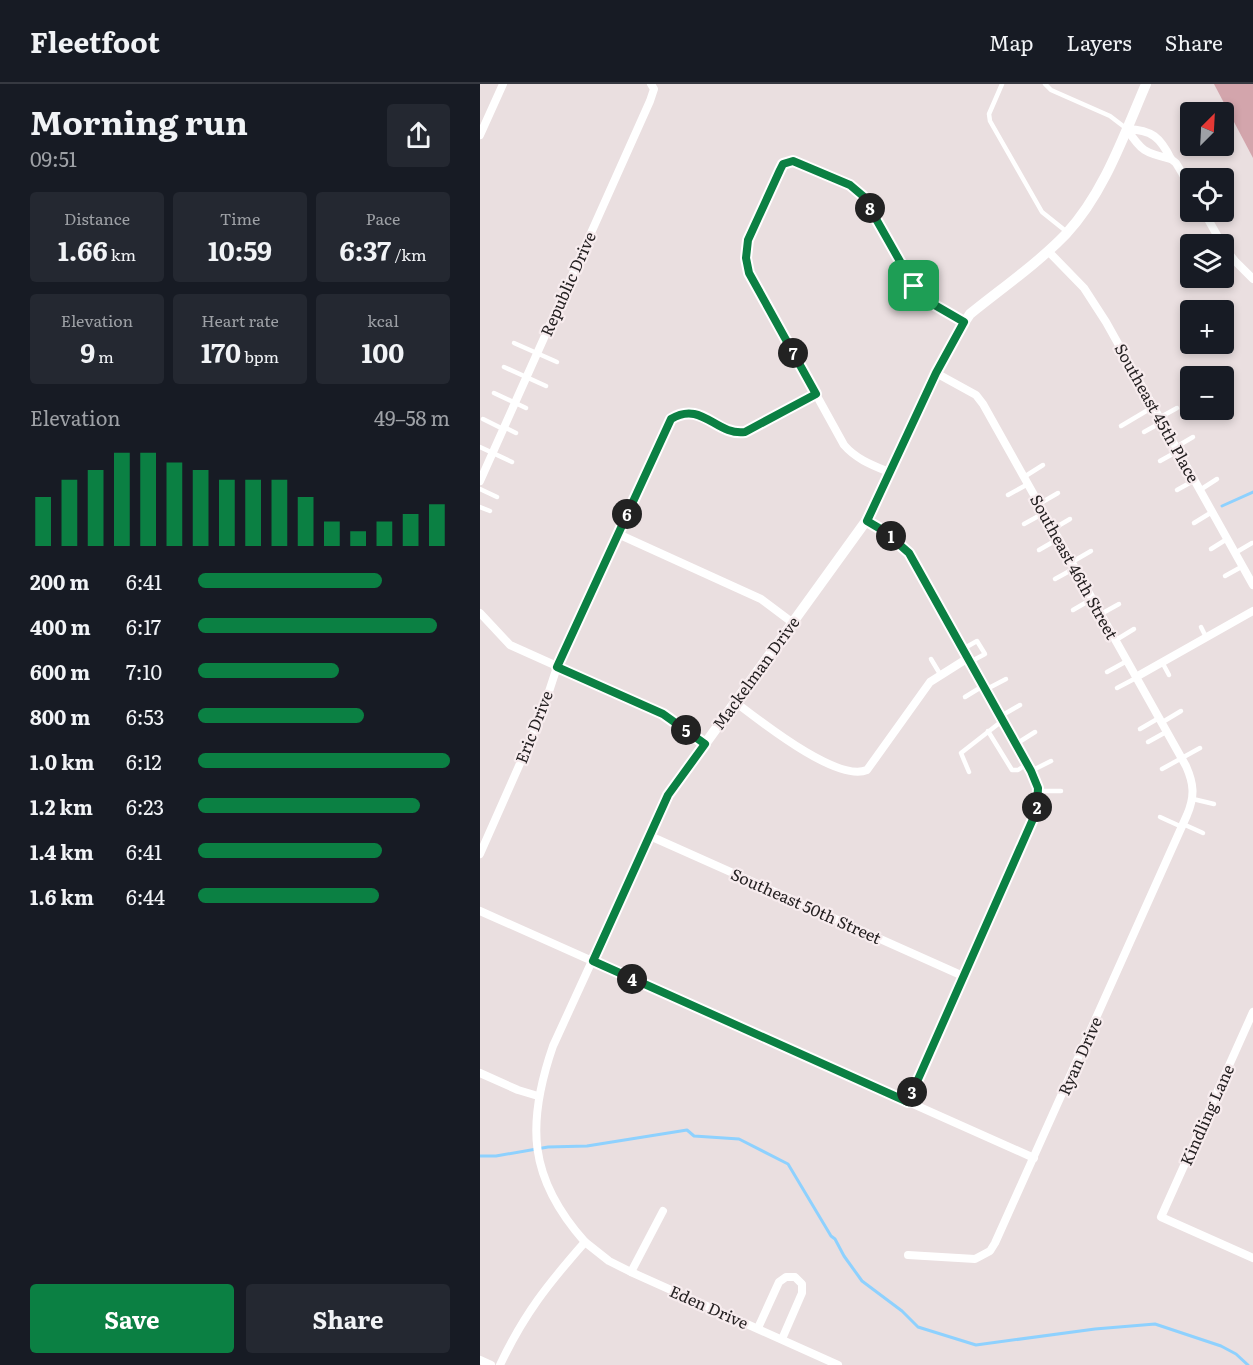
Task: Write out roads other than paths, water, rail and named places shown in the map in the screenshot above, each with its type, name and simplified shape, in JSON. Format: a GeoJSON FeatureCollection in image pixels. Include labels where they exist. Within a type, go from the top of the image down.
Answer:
{"type":"FeatureCollection","features":[{"type":"Feature","properties":{"kind":"street"},"geometry":{"type":"LineString","coordinates":[[480,135],[503,84]]}},
{"type":"Feature","properties":{"kind":"street","name":"Mackelman Drive"},"geometry":{"type":"LineString","coordinates":[[585,1242],[567,1221],[543,1173],[536,1138],[538,1096],[554,1046],[668,795],[867,521],[936,373],[964,322],[1048,251],[1067,232],[1100,186],[1146,84]]}},
{"type":"Feature","properties":{"kind":"street","name":"Republic Drive"},"geometry":{"type":"LineString","coordinates":[[480,478],[650,101],[653,92],[652,85]]}},
{"type":"Feature","properties":{"kind":"street"},"geometry":{"type":"LineString","coordinates":[[1127,129],[1143,129],[1162,141],[1180,172]]}},
{"type":"Feature","properties":{"kind":"street"},"geometry":{"type":"LineString","coordinates":[[1127,129],[1138,147],[1152,155],[1171,159]]}},
{"type":"Feature","properties":{"kind":"street"},"geometry":{"type":"LineString","coordinates":[[1147,152],[1154,136]]}},
{"type":"Feature","properties":{"kind":"street"},"geometry":{"type":"LineString","coordinates":[[889,472],[862,461],[844,445],[749,273],[746,258],[748,240],[783,164],[799,162],[857,190],[863,196],[914,286],[926,300],[964,322]]}},
{"type":"Feature","properties":{"kind":"street","name":"Southeast 45th Place"},"geometry":{"type":"LineString","coordinates":[[1048,251],[1091,298],[1252,581]]}},
{"type":"Feature","properties":{"kind":"street"},"geometry":{"type":"LineString","coordinates":[[1234,261],[1253,279]]}},
{"type":"Feature","properties":{"kind":"street","name":"Southeast 46th Street"},"geometry":{"type":"LineString","coordinates":[[936,373],[976,395],[1101,614],[1192,781]]}},
{"type":"Feature","properties":{"kind":"street","name":"Eric Drive"},"geometry":{"type":"LineString","coordinates":[[480,854],[541,716],[557,667],[671,419],[685,412],[693,413],[739,433],[745,432],[816,394]]}},
{"type":"Feature","properties":{"kind":"street"},"geometry":{"type":"LineString","coordinates":[[867,521],[890,536],[909,553],[1029,767],[1039,794],[1037,810],[908,1102]]}},
{"type":"Feature","properties":{"kind":"street"},"geometry":{"type":"LineString","coordinates":[[618,534],[761,599],[793,623]]}},
{"type":"Feature","properties":{"kind":"street"},"geometry":{"type":"LineString","coordinates":[[1136,677],[1253,611]]}},
{"type":"Feature","properties":{"kind":"street"},"geometry":{"type":"LineString","coordinates":[[480,613],[510,645],[663,714],[705,744]]}},
{"type":"Feature","properties":{"kind":"street"},"geometry":{"type":"LineString","coordinates":[[735,702],[794,745],[828,763],[861,773],[867,770],[930,682],[940,674],[969,660]]}},
{"type":"Feature","properties":{"kind":"street","name":"Ryan Drive"},"geometry":{"type":"LineString","coordinates":[[908,1255],[975,1259],[983,1256],[995,1243],[1183,826],[1193,799],[1192,781]]}},
{"type":"Feature","properties":{"kind":"street","name":"Southeast 50th Street"},"geometry":{"type":"LineString","coordinates":[[650,836],[963,976]]}},
{"type":"Feature","properties":{"kind":"street"},"geometry":{"type":"LineString","coordinates":[[480,911],[1034,1158]]}},
{"type":"Feature","properties":{"kind":"street","name":"Kindling Lane"},"geometry":{"type":"LineString","coordinates":[[1253,1012],[1161,1217],[1253,1258]]}},
{"type":"Feature","properties":{"kind":"street"},"geometry":{"type":"LineString","coordinates":[[480,1073],[538,1096]]}},
{"type":"Feature","properties":{"kind":"street"},"geometry":{"type":"LineString","coordinates":[[631,1272],[663,1211]]}},
{"type":"Feature","properties":{"kind":"street"},"geometry":{"type":"LineString","coordinates":[[500,1365],[516,1331],[538,1296],[585,1242]]}},
{"type":"Feature","properties":{"kind":"street","name":"Eden Drive"},"geometry":{"type":"LineString","coordinates":[[585,1242],[609,1261],[631,1272],[838,1365]]}},
{"type":"Feature","properties":{"kind":"street"},"geometry":{"type":"LineString","coordinates":[[758,1328],[779,1282],[786,1277],[795,1277],[802,1284],[802,1293],[782,1339]]}},
{"type":"Feature","properties":{"kind":"street"},"geometry":{"type":"LineString","coordinates":[[480,1360],[491,1365]]}},
{"type":"Feature","properties":{"kind":"lane"},"geometry":{"type":"LineString","coordinates":[[1002,84],[989,114],[990,121],[1042,212],[1067,232]]}},
{"type":"Feature","properties":{"kind":"lane"},"geometry":{"type":"LineString","coordinates":[[1045,84],[1051,90],[1110,116],[1127,129]]}},
{"type":"Feature","properties":{"kind":"lane"},"geometry":{"type":"LineString","coordinates":[[514,343],[557,362]]}},
{"type":"Feature","properties":{"kind":"lane"},"geometry":{"type":"LineString","coordinates":[[504,367],[546,386]]}},
{"type":"Feature","properties":{"kind":"lane"},"geometry":{"type":"LineString","coordinates":[[494,393],[526,408]]}},
{"type":"Feature","properties":{"kind":"lane"},"geometry":{"type":"LineString","coordinates":[[1122,426],[1153,407]]}},
{"type":"Feature","properties":{"kind":"lane"},"geometry":{"type":"LineString","coordinates":[[1144,432],[1177,408]]}},
{"type":"Feature","properties":{"kind":"lane"},"geometry":{"type":"LineString","coordinates":[[483,420],[516,433]]}},
{"type":"Feature","properties":{"kind":"lane"},"geometry":{"type":"LineString","coordinates":[[1160,461],[1193,437]]}},
{"type":"Feature","properties":{"kind":"lane"},"geometry":{"type":"LineString","coordinates":[[480,447],[512,462]]}},
{"type":"Feature","properties":{"kind":"lane"},"geometry":{"type":"LineString","coordinates":[[1008,495],[1043,465]]}},
{"type":"Feature","properties":{"kind":"lane"},"geometry":{"type":"LineString","coordinates":[[1200,490],[1217,479]]}},
{"type":"Feature","properties":{"kind":"lane"},"geometry":{"type":"LineString","coordinates":[[1177,490],[1194,480]]}},
{"type":"Feature","properties":{"kind":"lane"},"geometry":{"type":"LineString","coordinates":[[480,489],[497,497]]}},
{"type":"Feature","properties":{"kind":"lane"},"geometry":{"type":"LineString","coordinates":[[1039,504],[1058,493]]}},
{"type":"Feature","properties":{"kind":"lane"},"geometry":{"type":"LineString","coordinates":[[480,507],[490,512]]}},
{"type":"Feature","properties":{"kind":"lane"},"geometry":{"type":"LineString","coordinates":[[1194,523],[1212,512]]}},
{"type":"Feature","properties":{"kind":"lane"},"geometry":{"type":"LineString","coordinates":[[1024,524],[1044,513]]}},
{"type":"Feature","properties":{"kind":"lane"},"geometry":{"type":"LineString","coordinates":[[1053,529],[1070,519]]}},
{"type":"Feature","properties":{"kind":"lane"},"geometry":{"type":"LineString","coordinates":[[1039,550],[1058,539]]}},
{"type":"Feature","properties":{"kind":"lane"},"geometry":{"type":"LineString","coordinates":[[1211,549],[1227,539]]}},
{"type":"Feature","properties":{"kind":"lane"},"geometry":{"type":"LineString","coordinates":[[1235,553],[1252,543]]}},
{"type":"Feature","properties":{"kind":"lane"},"geometry":{"type":"LineString","coordinates":[[1055,579],[1091,551]]}},
{"type":"Feature","properties":{"kind":"lane"},"geometry":{"type":"LineString","coordinates":[[1225,576],[1242,567]]}},
{"type":"Feature","properties":{"kind":"lane"},"geometry":{"type":"LineString","coordinates":[[1073,610],[1092,599]]}},
{"type":"Feature","properties":{"kind":"lane"},"geometry":{"type":"LineString","coordinates":[[1101,614],[1119,603]]}},
{"type":"Feature","properties":{"kind":"lane"},"geometry":{"type":"LineString","coordinates":[[1201,627],[1206,637]]}},
{"type":"Feature","properties":{"kind":"lane"},"geometry":{"type":"LineString","coordinates":[[1115,640],[1134,629]]}},
{"type":"Feature","properties":{"kind":"lane"},"geometry":{"type":"LineString","coordinates":[[963,649],[977,641],[985,654],[969,660]]}},
{"type":"Feature","properties":{"kind":"lane"},"geometry":{"type":"LineString","coordinates":[[931,659],[940,674]]}},
{"type":"Feature","properties":{"kind":"lane"},"geometry":{"type":"LineString","coordinates":[[1107,672],[1127,661]]}},
{"type":"Feature","properties":{"kind":"lane"},"geometry":{"type":"LineString","coordinates":[[1162,662],[1169,675]]}},
{"type":"Feature","properties":{"kind":"lane"},"geometry":{"type":"LineString","coordinates":[[1117,688],[1136,677]]}},
{"type":"Feature","properties":{"kind":"lane"},"geometry":{"type":"LineString","coordinates":[[965,697],[1006,679]]}},
{"type":"Feature","properties":{"kind":"lane"},"geometry":{"type":"LineString","coordinates":[[969,772],[961,753],[1020,705]]}},
{"type":"Feature","properties":{"kind":"lane"},"geometry":{"type":"LineString","coordinates":[[1140,729],[1181,711]]}},
{"type":"Feature","properties":{"kind":"lane"},"geometry":{"type":"LineString","coordinates":[[988,731],[1012,770],[1051,761]]}},
{"type":"Feature","properties":{"kind":"lane"},"geometry":{"type":"LineString","coordinates":[[1016,744],[1035,732]]}},
{"type":"Feature","properties":{"kind":"lane"},"geometry":{"type":"LineString","coordinates":[[1148,742],[1166,732]]}},
{"type":"Feature","properties":{"kind":"lane"},"geometry":{"type":"LineString","coordinates":[[1162,769],[1200,748]]}},
{"type":"Feature","properties":{"kind":"lane"},"geometry":{"type":"LineString","coordinates":[[1039,794],[1061,791]]}},
{"type":"Feature","properties":{"kind":"lane"},"geometry":{"type":"LineString","coordinates":[[1193,799],[1214,804]]}},
{"type":"Feature","properties":{"kind":"lane"},"geometry":{"type":"LineString","coordinates":[[1160,817],[1203,833]]}},
{"type":"Feature","properties":{"kind":"waterway"},"geometry":{"type":"LineString","coordinates":[[1222,506],[1253,492]]}},
{"type":"Feature","properties":{"kind":"waterway"},"geometry":{"type":"LineString","coordinates":[[480,1156],[496,1156],[548,1147],[587,1146],[687,1130],[694,1136],[739,1139],[788,1164],[831,1236],[862,1281],[902,1311],[918,1327],[976,1345],[1095,1329],[1155,1324],[1221,1346],[1236,1354],[1248,1365]]}}]}
